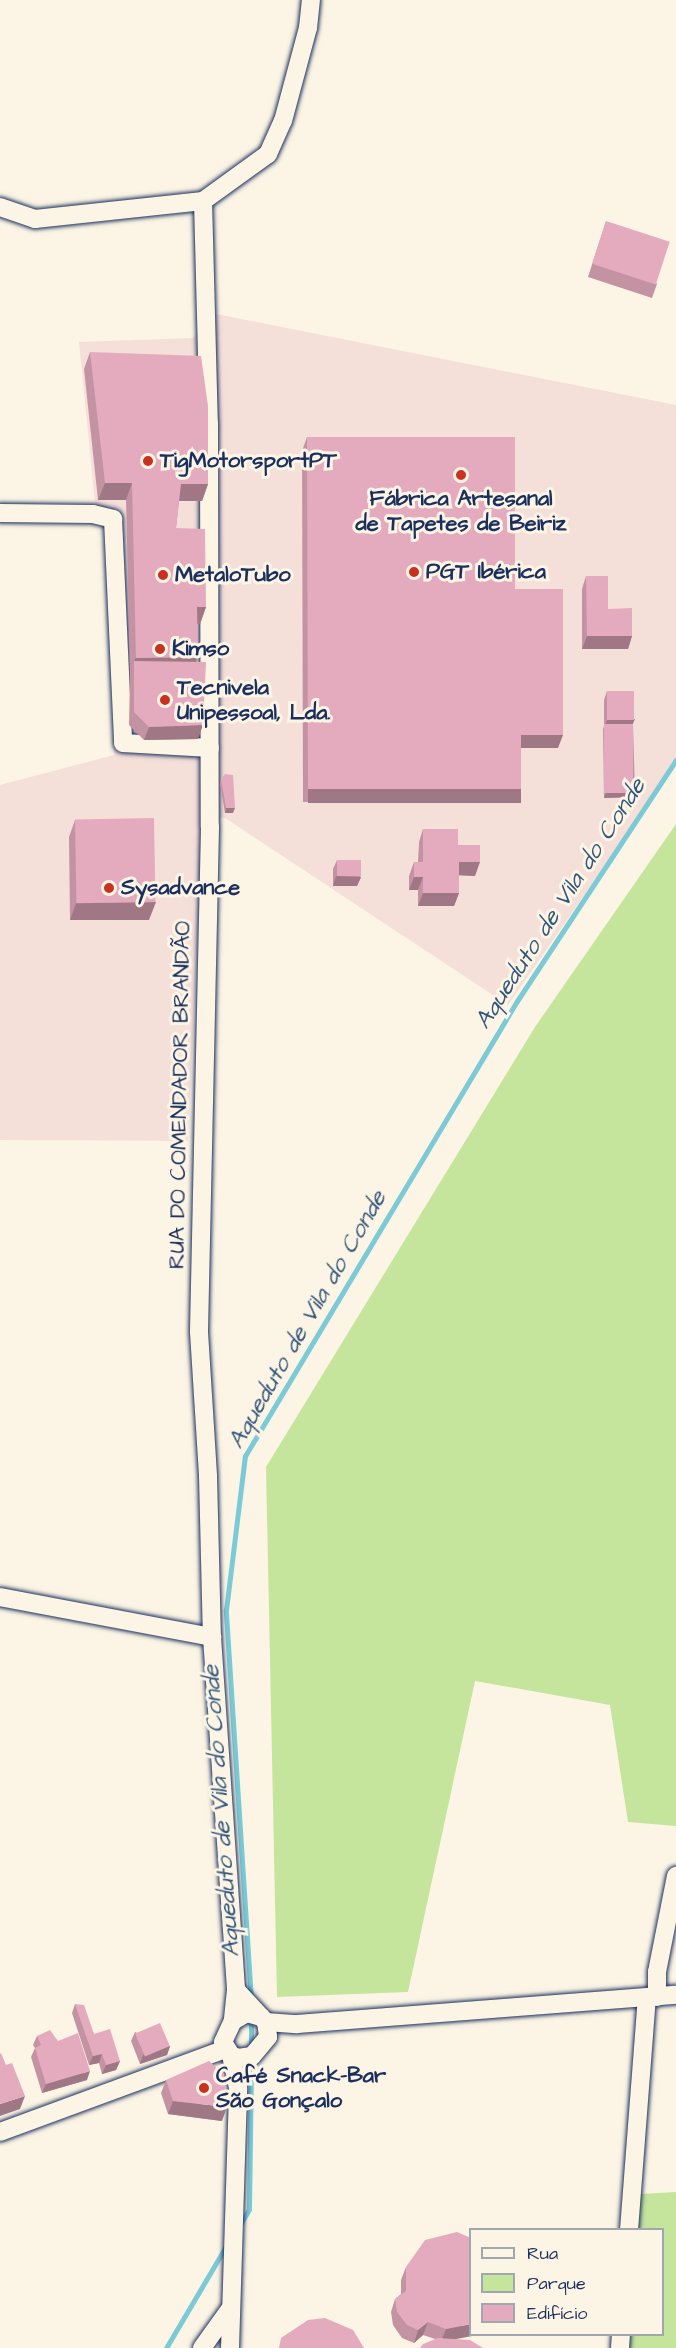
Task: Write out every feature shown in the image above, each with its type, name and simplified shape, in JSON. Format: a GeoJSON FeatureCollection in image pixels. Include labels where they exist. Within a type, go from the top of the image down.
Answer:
{"type":"FeatureCollection","features":[{"type":"Feature","properties":{"kind":"street"},"geometry":{"type":"LineString","coordinates":[[0,207],[35,219],[203,201],[268,154],[283,121],[308,28],[311,0]]}},
{"type":"Feature","properties":{"kind":"street","name":"RUA DO COMENDADOR BRANDÃO"},"geometry":{"type":"LineString","coordinates":[[203,201],[209,423],[210,748],[199,1332],[208,1476],[212,1637],[236,1990],[232,2021]]}},
{"type":"Feature","properties":{"kind":"street"},"geometry":{"type":"LineString","coordinates":[[0,513],[93,514],[113,519],[123,743],[210,748]]}},
{"type":"Feature","properties":{"kind":"street"},"geometry":{"type":"LineString","coordinates":[[0,1597],[212,1637]]}},
{"type":"Feature","properties":{"kind":"street"},"geometry":{"type":"LineString","coordinates":[[629,2228],[652,1997],[676,1876]]}},
{"type":"Feature","properties":{"kind":"street"},"geometry":{"type":"LineString","coordinates":[[236,1990],[265,2025]]}},
{"type":"Feature","properties":{"kind":"street"},"geometry":{"type":"LineString","coordinates":[[230,2348],[238,2088],[224,2035],[232,2021],[247,2013],[265,2025],[297,2024],[676,1995]]}},
{"type":"Feature","properties":{"kind":"street"},"geometry":{"type":"LineString","coordinates":[[238,2088],[265,2025]]}},
{"type":"Feature","properties":{"kind":"street"},"geometry":{"type":"LineString","coordinates":[[228,2052],[238,2058],[252,2056]]}},
{"type":"Feature","properties":{"kind":"street"},"geometry":{"type":"LineString","coordinates":[[0,2132],[228,2052]]}},
{"type":"Feature","properties":{"kind":"street"},"geometry":{"type":"LineString","coordinates":[[202,2348],[230,2309]]}},
{"type":"Feature","properties":{"kind":"shaded area"},"geometry":{"type":"Polygon","coordinates":[[[216,314],[676,405],[676,763],[508,1005],[225,818],[203,817],[188,1141],[0,1140],[0,785],[114,755],[112,536],[95,503],[79,342],[193,338],[216,314]]]}},
{"type":"Feature","properties":{"kind":"green space"},"geometry":{"type":"Polygon","coordinates":[[[676,824],[676,1826],[628,1822],[610,1705],[475,1681],[408,1992],[277,1997],[266,1467],[535,1027],[676,824]]]}},
{"type":"Feature","properties":{"kind":"green space"},"geometry":{"type":"Polygon","coordinates":[[[676,2192],[676,2348],[628,2348],[629,2336],[664,2336],[664,2228],[637,2228],[640,2194],[676,2192]]]}},
{"type":"Feature","properties":{"kind":"building"},"geometry":{"type":"Polygon","coordinates":[[[606,221],[670,242],[656,285],[592,264],[606,221]]]}},
{"type":"Feature","properties":{"kind":"building"},"geometry":{"type":"Polygon","coordinates":[[[90,352],[201,356],[208,406],[208,484],[181,484],[176,528],[205,529],[206,607],[197,607],[198,657],[136,658],[132,483],[105,483],[90,352]]]}},
{"type":"Feature","properties":{"kind":"building"},"geometry":{"type":"Polygon","coordinates":[[[307,437],[515,437],[515,589],[563,589],[563,735],[521,735],[521,789],[308,789],[307,437]]]}},
{"type":"Feature","properties":{"kind":"building"},"geometry":{"type":"Polygon","coordinates":[[[586,576],[608,576],[608,609],[632,608],[632,636],[587,636],[586,576]]]}},
{"type":"Feature","properties":{"kind":"building","name":"Tecnivela Unipessoal, Lda."},"geometry":{"type":"Polygon","coordinates":[[[134,661],[206,662],[203,725],[149,727],[134,712],[134,661]]]}},
{"type":"Feature","properties":{"kind":"building"},"geometry":{"type":"Polygon","coordinates":[[[607,691],[634,691],[634,720],[607,720],[607,691]]]}},
{"type":"Feature","properties":{"kind":"building"},"geometry":{"type":"Polygon","coordinates":[[[604,724],[633,724],[633,793],[604,793],[604,724]]]}},
{"type":"Feature","properties":{"kind":"building"},"geometry":{"type":"Polygon","coordinates":[[[225,774],[233,775],[235,808],[226,808],[221,779],[225,774]]]}},
{"type":"Feature","properties":{"kind":"building","name":"Sysadvance"},"geometry":{"type":"Polygon","coordinates":[[[154,818],[155,902],[76,903],[75,819],[154,818]]]}},
{"type":"Feature","properties":{"kind":"building"},"geometry":{"type":"Polygon","coordinates":[[[423,829],[458,829],[458,845],[480,845],[480,862],[459,862],[459,893],[423,893],[423,877],[414,877],[414,862],[423,862],[423,829]]]}},
{"type":"Feature","properties":{"kind":"building"},"geometry":{"type":"Polygon","coordinates":[[[337,860],[361,860],[361,876],[337,876],[337,860]]]}},
{"type":"Feature","properties":{"kind":"building"},"geometry":{"type":"Polygon","coordinates":[[[75,2004],[84,2005],[94,2034],[110,2029],[120,2061],[106,2065],[102,2054],[93,2056],[75,2004]]]}},
{"type":"Feature","properties":{"kind":"building"},"geometry":{"type":"Polygon","coordinates":[[[160,2023],[170,2046],[145,2057],[135,2034],[160,2023]]]}},
{"type":"Feature","properties":{"kind":"building"},"geometry":{"type":"Polygon","coordinates":[[[50,2030],[58,2041],[78,2033],[90,2071],[46,2084],[35,2048],[41,2045],[37,2036],[50,2030]]]}},
{"type":"Feature","properties":{"kind":"building"},"geometry":{"type":"Polygon","coordinates":[[[0,2054],[6,2065],[12,2063],[25,2096],[0,2104],[0,2054]]]}},
{"type":"Feature","properties":{"kind":"building"},"geometry":{"type":"Polygon","coordinates":[[[209,2061],[224,2074],[227,2107],[173,2101],[166,2080],[209,2061]]]}},
{"type":"Feature","properties":{"kind":"building"},"geometry":{"type":"Polygon","coordinates":[[[457,2232],[469,2237],[469,2324],[446,2329],[428,2322],[418,2330],[407,2325],[397,2312],[395,2299],[406,2291],[406,2267],[425,2240],[457,2232]]]}},
{"type":"Feature","properties":{"kind":"building"},"geometry":{"type":"Polygon","coordinates":[[[325,2318],[353,2330],[364,2348],[279,2348],[281,2338],[308,2320],[325,2318]]]}},
{"type":"Feature","properties":{"kind":"building"},"geometry":{"type":"Polygon","coordinates":[[[438,2338],[470,2340],[483,2348],[420,2348],[423,2344],[438,2338]]]}},
{"type":"Feature","properties":{"kind":"waterway","name":"Aqueduto de Vila do Conde"},"geometry":{"type":"LineString","coordinates":[[251,2000],[226,1610],[245,1456],[517,1001],[676,760]]}},
{"type":"Feature","properties":{"kind":"waterway","name":"Aqueduto de Vila do Conde"},"geometry":{"type":"LineString","coordinates":[[251,2019],[251,2048]]}},
{"type":"Feature","properties":{"kind":"waterway","name":"Aqueduto de Vila do Conde"},"geometry":{"type":"LineString","coordinates":[[241,2223],[249,2209],[251,2061]]}},
{"type":"Feature","properties":{"kind":"waterway","name":"Aqueduto de Vila do Conde"},"geometry":{"type":"LineString","coordinates":[[166,2348],[226,2246]]}},
{"type":"Feature","properties":{"kind":"place","name":"TigMotorsportPT"},"geometry":{"type":"Point","coordinates":[148,461]}},
{"type":"Feature","properties":{"kind":"place","name":"Fábrica Artesanal de Tapetes de Beiriz"},"geometry":{"type":"Point","coordinates":[461,475]}},
{"type":"Feature","properties":{"kind":"place","name":"PGT Ibérica"},"geometry":{"type":"Point","coordinates":[414,572]}},
{"type":"Feature","properties":{"kind":"place","name":"MetaloTubo"},"geometry":{"type":"Point","coordinates":[163,575]}},
{"type":"Feature","properties":{"kind":"place","name":"Kimso"},"geometry":{"type":"Point","coordinates":[160,649]}},
{"type":"Feature","properties":{"kind":"place","name":"Tecnivela Unipessoal, Lda."},"geometry":{"type":"Point","coordinates":[165,700]}},
{"type":"Feature","properties":{"kind":"place","name":"Sysadvance"},"geometry":{"type":"Point","coordinates":[109,888]}},
{"type":"Feature","properties":{"kind":"place","name":"Café Snack-Bar São Gonçalo"},"geometry":{"type":"Point","coordinates":[204,2088]}}]}
